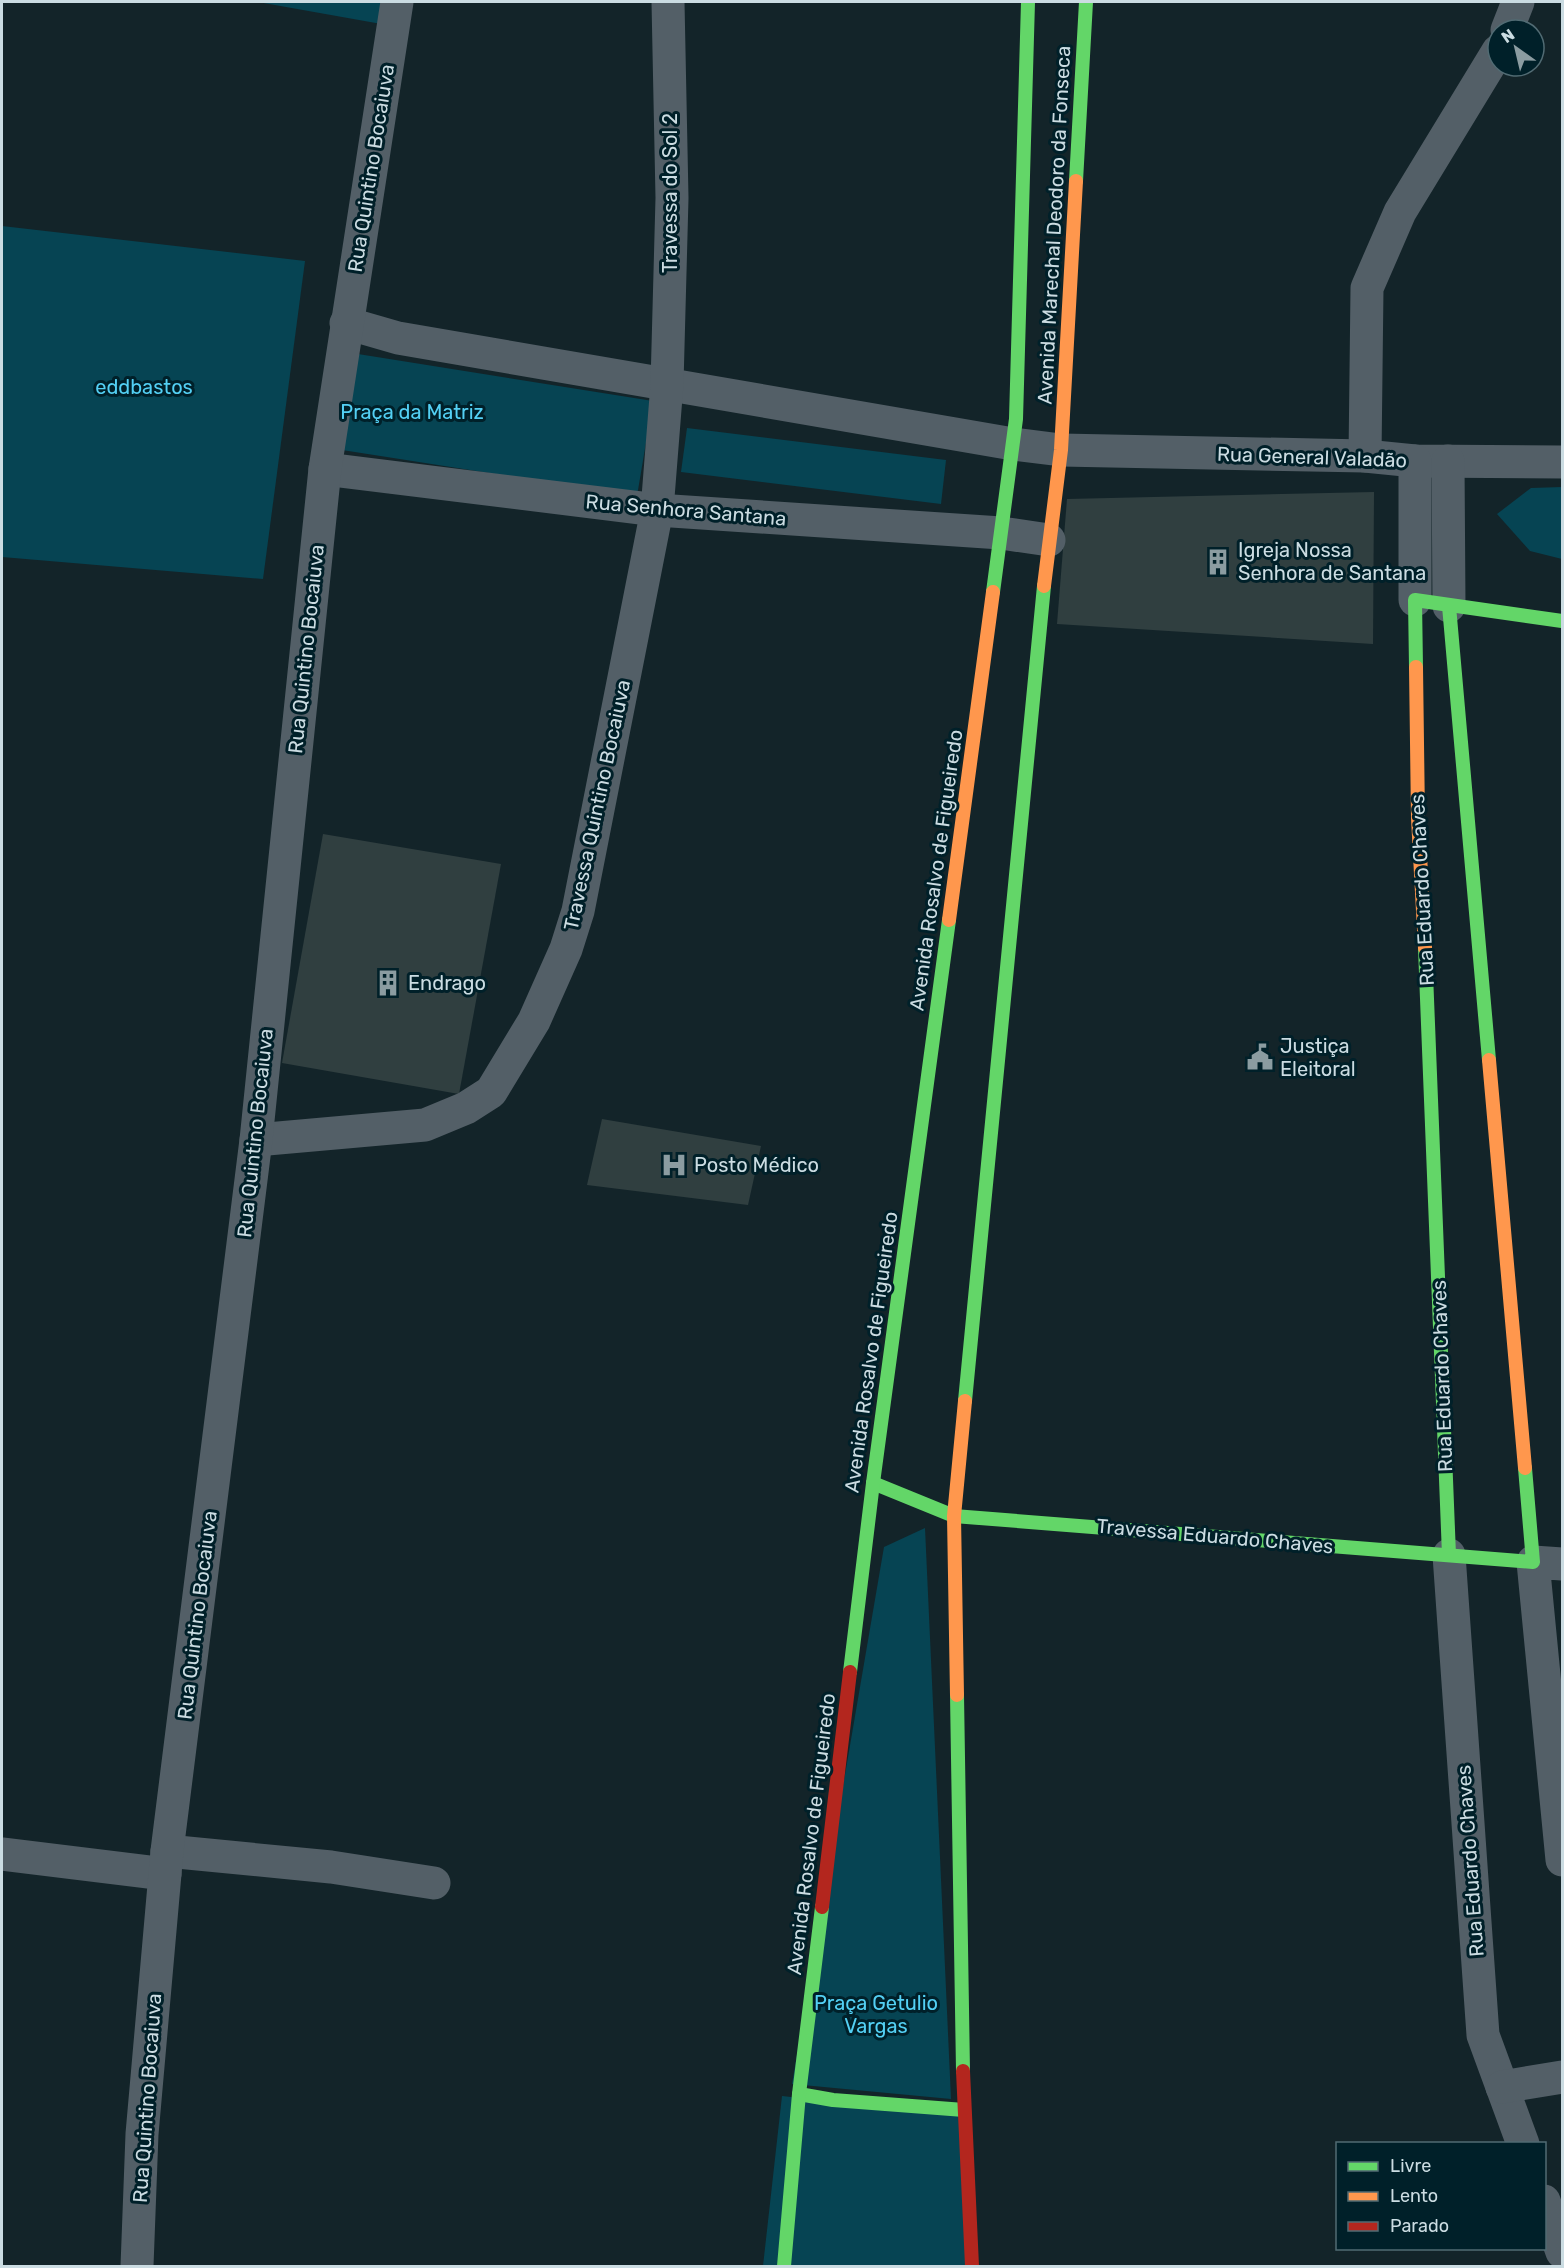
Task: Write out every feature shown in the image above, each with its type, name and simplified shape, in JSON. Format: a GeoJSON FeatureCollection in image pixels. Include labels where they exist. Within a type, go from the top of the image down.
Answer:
{"type":"FeatureCollection","features":[{"type":"Feature","properties":{"kind":"main road","name":"Avenida Marechal Deodoro da Fonseca"},"geometry":{"type":"LineString","coordinates":[[1012,444],[1016,419],[1028,2]]}},
{"type":"Feature","properties":{"kind":"main road","name":"Avenida Marechal Deodoro da Fonseca"},"geometry":{"type":"LineString","coordinates":[[1061,450],[1086,2]]}},
{"type":"Feature","properties":{"kind":"main road","name":"Avenida Rosalvo de Figueiredo"},"geometry":{"type":"LineString","coordinates":[[784,2266],[799,2094],[873,1483],[1012,444]]}},
{"type":"Feature","properties":{"kind":"main road"},"geometry":{"type":"LineString","coordinates":[[972,2266],[964,2110],[954,1515],[1049,540],[1061,450]]}},
{"type":"Feature","properties":{"kind":"main road"},"geometry":{"type":"LineString","coordinates":[[1415,600],[1563,621]]}},
{"type":"Feature","properties":{"kind":"main road","name":"Rua Eduardo Chaves"},"geometry":{"type":"LineString","coordinates":[[1415,600],[1418,818],[1431,1071],[1449,1555]]}},
{"type":"Feature","properties":{"kind":"main road"},"geometry":{"type":"LineString","coordinates":[[1449,606],[1548,1563]]}},
{"type":"Feature","properties":{"kind":"main road","name":"Travessa Eduardo Chaves"},"geometry":{"type":"LineString","coordinates":[[873,1483],[954,1515],[1548,1563]]}},
{"type":"Feature","properties":{"kind":"main road"},"geometry":{"type":"LineString","coordinates":[[799,2094],[833,2100],[964,2110]]}},
{"type":"Feature","properties":{"kind":"street","name":"Rua Quintino Bocaiuva"},"geometry":{"type":"LineString","coordinates":[[137,2266],[142,2134],[166,1863],[256,1140],[325,469],[397,2]]}},
{"type":"Feature","properties":{"kind":"street","name":"Travessa do Sol 2"},"geometry":{"type":"LineString","coordinates":[[657,510],[668,384],[672,198],[668,2]]}},
{"type":"Feature","properties":{"kind":"street"},"geometry":{"type":"LineString","coordinates":[[1512,18],[1518,2]]}},
{"type":"Feature","properties":{"kind":"street"},"geometry":{"type":"LineString","coordinates":[[1365,456],[1367,288],[1400,212],[1486,71]]}},
{"type":"Feature","properties":{"kind":"street"},"geometry":{"type":"LineString","coordinates":[[346,323],[398,338],[1012,444],[1061,450]]}},
{"type":"Feature","properties":{"kind":"street","name":"Rua General Valadão"},"geometry":{"type":"LineString","coordinates":[[1061,450],[1365,456],[1415,461],[1563,462]]}},
{"type":"Feature","properties":{"kind":"street"},"geometry":{"type":"LineString","coordinates":[[1415,461],[1415,600]]}},
{"type":"Feature","properties":{"kind":"street"},"geometry":{"type":"LineString","coordinates":[[1448,461],[1449,606]]}},
{"type":"Feature","properties":{"kind":"street","name":"Rua Senhora Santana"},"geometry":{"type":"LineString","coordinates":[[325,469],[657,510],[1001,533],[1049,540]]}},
{"type":"Feature","properties":{"kind":"street","name":"Travessa Quintino Bocaiuva"},"geometry":{"type":"LineString","coordinates":[[256,1140],[425,1125],[466,1108],[491,1092],[511,1062],[534,1021],[566,949],[578,911],[657,510]]}},
{"type":"Feature","properties":{"kind":"street","name":"Rua Eduardo Chaves"},"geometry":{"type":"LineString","coordinates":[[1449,1555],[1483,2035],[1522,2142]]}},
{"type":"Feature","properties":{"kind":"street"},"geometry":{"type":"LineString","coordinates":[[1548,1563],[1563,1860]]}},
{"type":"Feature","properties":{"kind":"street"},"geometry":{"type":"LineString","coordinates":[[2,1854],[166,1863],[331,1867],[434,1883]]}},
{"type":"Feature","properties":{"kind":"street"},"geometry":{"type":"LineString","coordinates":[[1502,2087],[1563,2077]]}},
{"type":"Feature","properties":{"kind":"street"},"geometry":{"type":"LineString","coordinates":[[1546,2204],[1562,2246]]}},
{"type":"Feature","properties":{"kind":"green space"},"geometry":{"type":"Polygon","coordinates":[[[258,2],[392,2],[387,25],[258,2]]]}},
{"type":"Feature","properties":{"kind":"green space","name":"eddbastos"},"geometry":{"type":"Polygon","coordinates":[[[2,226],[305,261],[263,579],[2,557],[2,226]]]}},
{"type":"Feature","properties":{"kind":"green space","name":"Praça da Matriz"},"geometry":{"type":"Polygon","coordinates":[[[358,354],[653,401],[637,496],[342,450],[358,354]]]}},
{"type":"Feature","properties":{"kind":"green space"},"geometry":{"type":"Polygon","coordinates":[[[687,428],[946,460],[941,504],[681,472],[687,428]]]}},
{"type":"Feature","properties":{"kind":"green space"},"geometry":{"type":"Polygon","coordinates":[[[1562,487],[1562,559],[1530,551],[1497,514],[1531,488],[1562,487]]]}},
{"type":"Feature","properties":{"kind":"green space","name":"Praça Getulio Vargas"},"geometry":{"type":"Polygon","coordinates":[[[925,1528],[951,2099],[792,2084],[884,1547],[925,1528]]]}},
{"type":"Feature","properties":{"kind":"green space"},"geometry":{"type":"Polygon","coordinates":[[[782,2096],[961,2116],[969,2266],[763,2266],[782,2096]]]}},
{"type":"Feature","properties":{"kind":"building","name":"Igreja Nossa Senhora de Santana"},"geometry":{"type":"Polygon","coordinates":[[[1374,492],[1373,644],[1057,624],[1067,499],[1374,492]]]}},
{"type":"Feature","properties":{"kind":"building","name":"Endrago"},"geometry":{"type":"Polygon","coordinates":[[[323,834],[501,864],[459,1094],[282,1063],[323,834]]]}},
{"type":"Feature","properties":{"kind":"building","name":"Posto Médico"},"geometry":{"type":"Polygon","coordinates":[[[602,1119],[761,1146],[748,1205],[587,1185],[602,1119]]]}},
{"type":"Feature","properties":{"kind":"traffic: fast"},"geometry":{"type":"LineString","coordinates":[[993,592],[1016,419],[1028,2]]}},
{"type":"Feature","properties":{"kind":"traffic: fast"},"geometry":{"type":"LineString","coordinates":[[1076,181],[1086,2]]}},
{"type":"Feature","properties":{"kind":"traffic: fast"},"geometry":{"type":"LineString","coordinates":[[965,1401],[1044,586]]}},
{"type":"Feature","properties":{"kind":"traffic: fast"},"geometry":{"type":"LineString","coordinates":[[1416,667],[1415,600],[1562,621]]}},
{"type":"Feature","properties":{"kind":"traffic: fast"},"geometry":{"type":"LineString","coordinates":[[1449,606],[1489,1060]]}},
{"type":"Feature","properties":{"kind":"traffic: fast"},"geometry":{"type":"LineString","coordinates":[[850,1672],[873,1483],[949,920]]}},
{"type":"Feature","properties":{"kind":"traffic: fast"},"geometry":{"type":"LineString","coordinates":[[1425,948],[1449,1555]]}},
{"type":"Feature","properties":{"kind":"traffic: fast"},"geometry":{"type":"LineString","coordinates":[[873,1483],[954,1516],[1533,1562],[1525,1468]]}},
{"type":"Feature","properties":{"kind":"traffic: fast"},"geometry":{"type":"LineString","coordinates":[[957,1695],[963,2071]]}},
{"type":"Feature","properties":{"kind":"traffic: fast"},"geometry":{"type":"LineString","coordinates":[[784,2266],[799,2094],[822,1907]]}},
{"type":"Feature","properties":{"kind":"traffic: fast"},"geometry":{"type":"LineString","coordinates":[[799,2094],[833,2100],[964,2110]]}},
{"type":"Feature","properties":{"kind":"traffic: slow"},"geometry":{"type":"LineString","coordinates":[[1044,586],[1061,450],[1076,181]]}},
{"type":"Feature","properties":{"kind":"traffic: slow"},"geometry":{"type":"LineString","coordinates":[[949,920],[993,592]]}},
{"type":"Feature","properties":{"kind":"traffic: slow"},"geometry":{"type":"LineString","coordinates":[[1416,667],[1418,818],[1425,948]]}},
{"type":"Feature","properties":{"kind":"traffic: slow"},"geometry":{"type":"LineString","coordinates":[[1489,1060],[1525,1468]]}},
{"type":"Feature","properties":{"kind":"traffic: slow"},"geometry":{"type":"LineString","coordinates":[[957,1695],[954,1516],[965,1401]]}},
{"type":"Feature","properties":{"kind":"traffic: jam"},"geometry":{"type":"LineString","coordinates":[[822,1907],[850,1672]]}},
{"type":"Feature","properties":{"kind":"traffic: jam"},"geometry":{"type":"LineString","coordinates":[[963,2071],[972,2266]]}},
{"type":"Feature","properties":{"kind":"place","name":"Igreja Nossa Senhora de Santana"},"geometry":{"type":"Point","coordinates":[1218,562]}},
{"type":"Feature","properties":{"kind":"place","name":"Endrago"},"geometry":{"type":"Point","coordinates":[388,983]}},
{"type":"Feature","properties":{"kind":"place","name":"Justiça Eleitoral"},"geometry":{"type":"Point","coordinates":[1260,1057]}},
{"type":"Feature","properties":{"kind":"place","name":"Posto Médico"},"geometry":{"type":"Point","coordinates":[674,1165]}}]}
